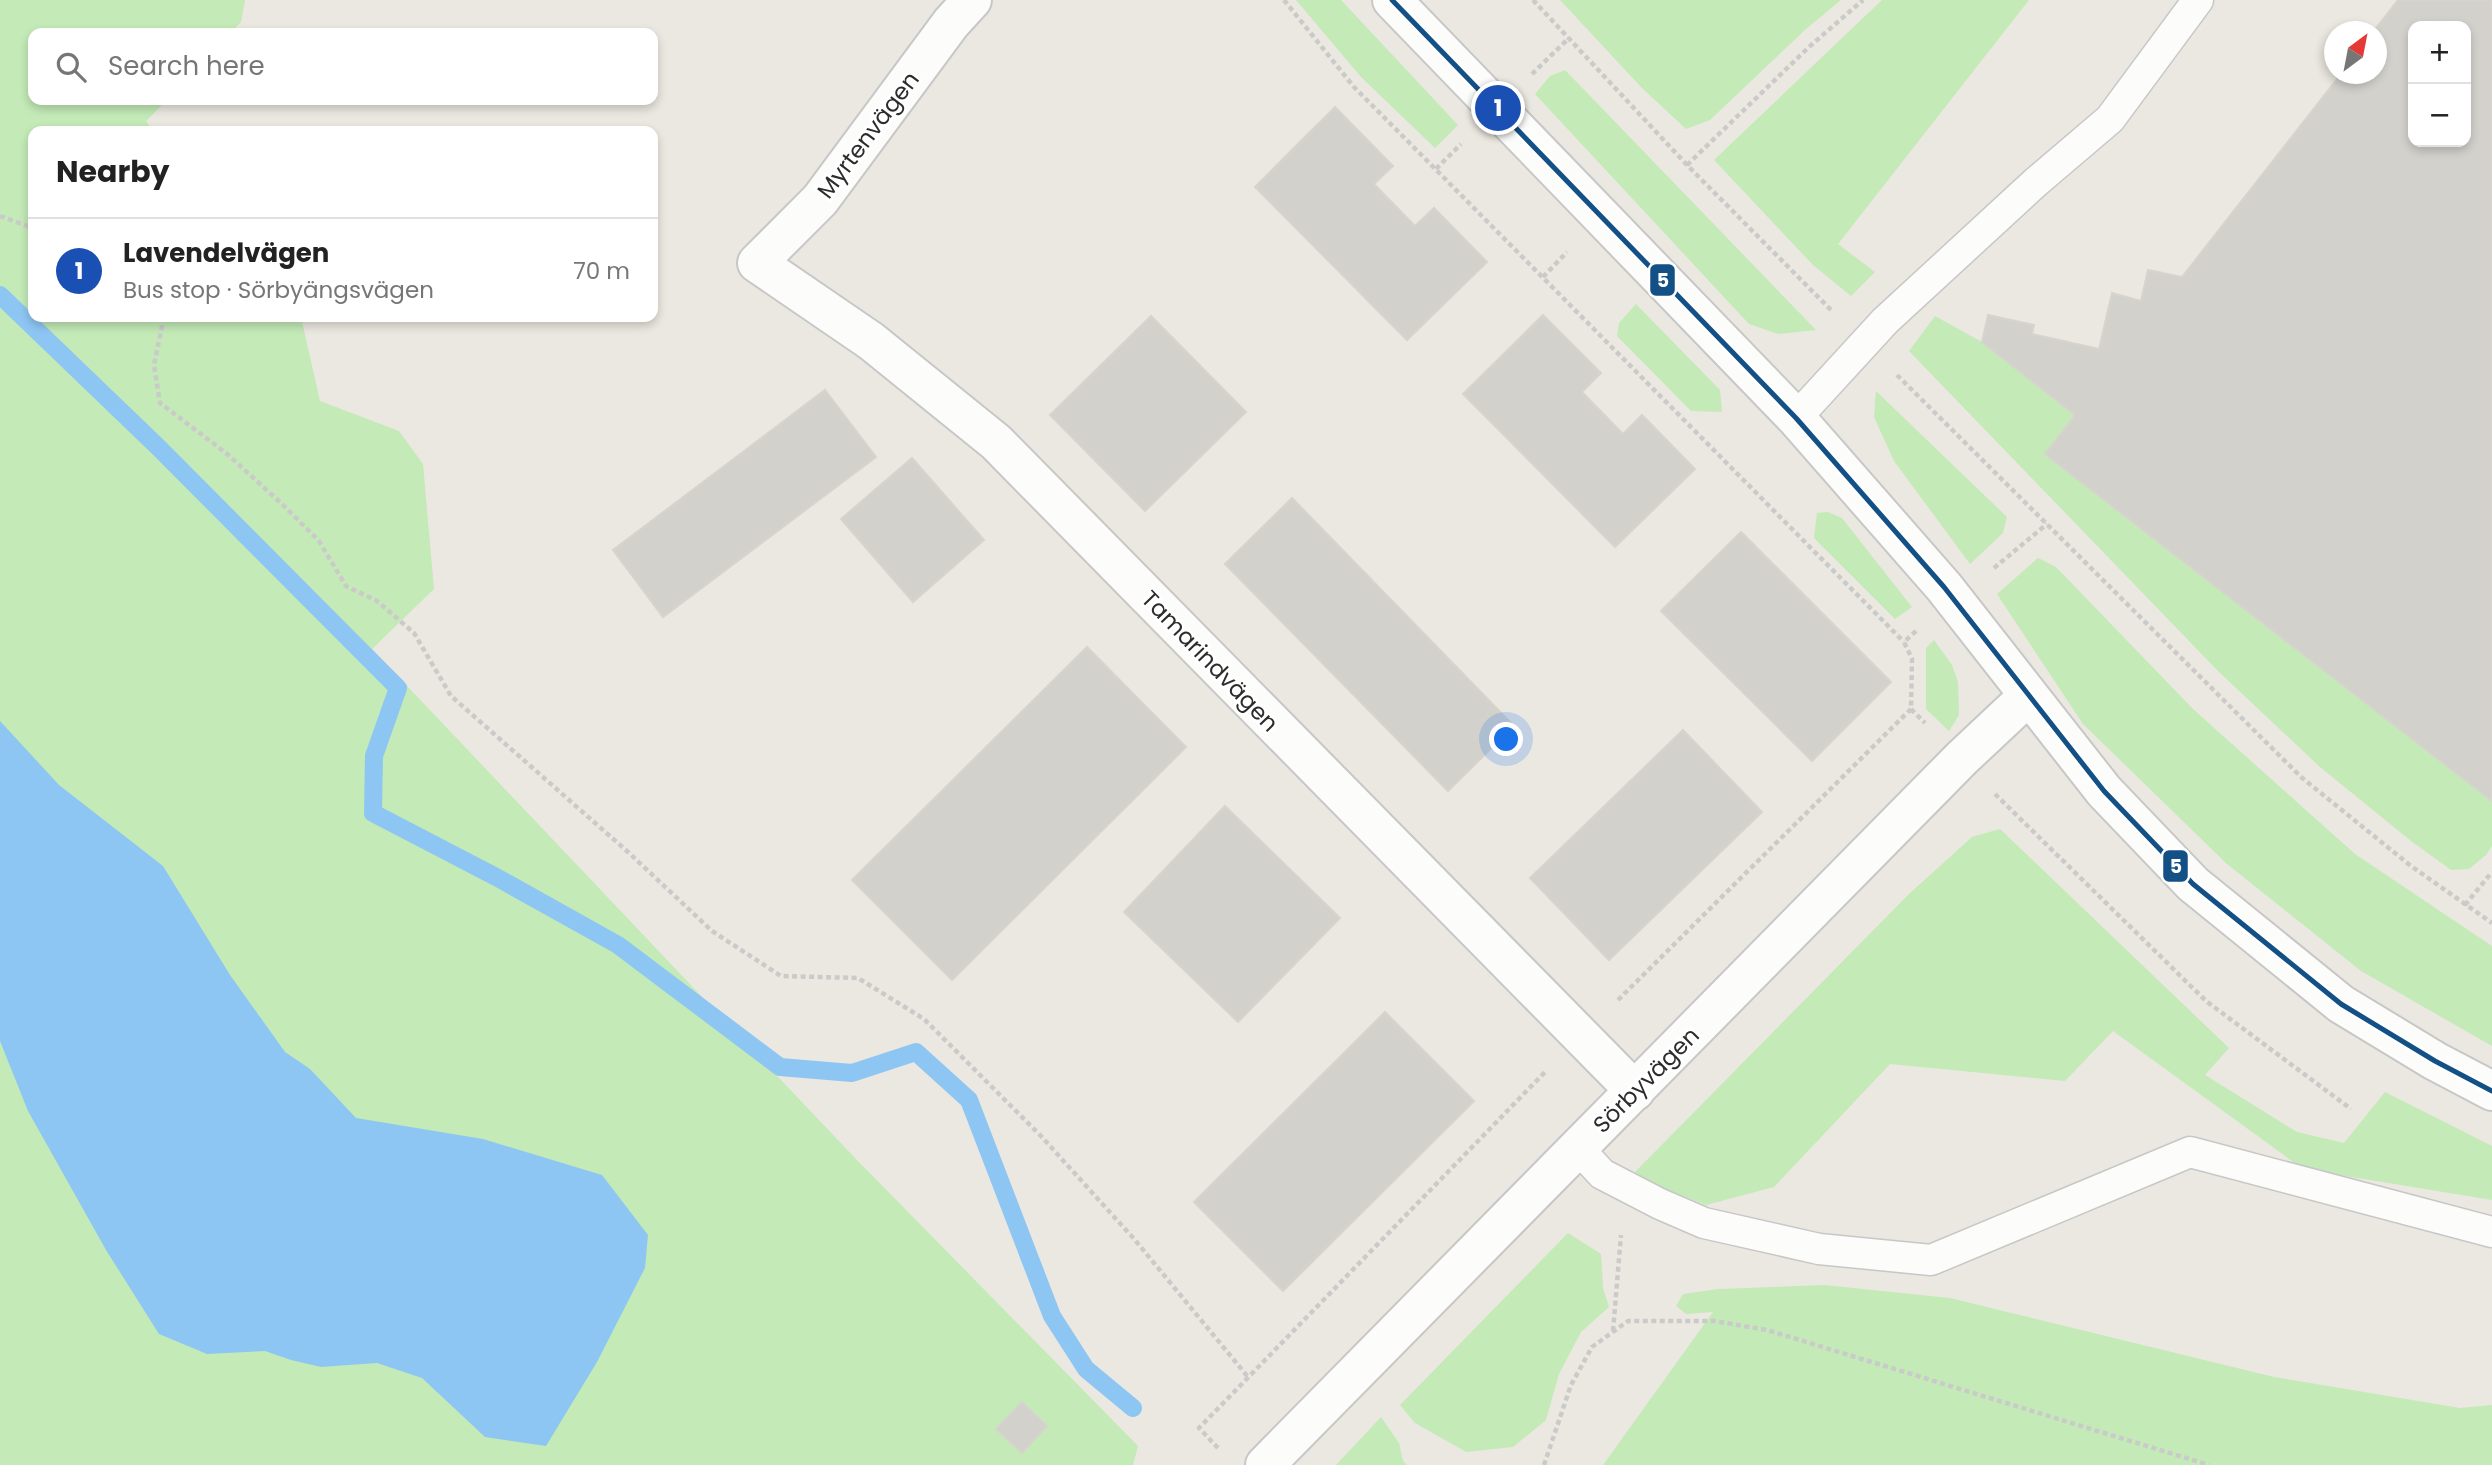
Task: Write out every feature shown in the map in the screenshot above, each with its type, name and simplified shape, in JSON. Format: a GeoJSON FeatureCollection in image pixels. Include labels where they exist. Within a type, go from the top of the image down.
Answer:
{"type":"FeatureCollection","features":[{"type":"Feature","properties":{"kind":"street","name":"Myrtenvägen"},"geometry":{"type":"LineString","coordinates":[[757,263],[820,200],[951,23],[972,0]]}},
{"type":"Feature","properties":{"kind":"street"},"geometry":{"type":"LineString","coordinates":[[1392,0],[1796,418],[1955,600],[2104,791],[2193,884],[2341,1004],[2435,1061],[2492,1091]]}},
{"type":"Feature","properties":{"kind":"street","name":"Tamarindvägen"},"geometry":{"type":"LineString","coordinates":[[757,263],[871,341],[996,442],[1635,1091]]}},
{"type":"Feature","properties":{"kind":"street","name":"Sörbyvägen"},"geometry":{"type":"LineString","coordinates":[[1265,1465],[1962,758],[2028,696]]}},
{"type":"Feature","properties":{"kind":"lane"},"geometry":{"type":"LineString","coordinates":[[1796,418],[1885,321],[2036,181],[2110,119],[2198,0]]}},
{"type":"Feature","properties":{"kind":"lane"},"geometry":{"type":"LineString","coordinates":[[1578,1148],[1602,1174],[1704,1223],[1819,1249],[1931,1260],[2190,1152],[2492,1232]]}},
{"type":"Feature","properties":{"kind":"path"},"geometry":{"type":"LineString","coordinates":[[1226,1456],[1199,1427],[1581,1037],[1911,709],[1912,659],[1904,642],[1354,87],[1284,0]]}},
{"type":"Feature","properties":{"kind":"path"},"geometry":{"type":"LineString","coordinates":[[1533,0],[1686,164],[2179,659],[2301,777],[2411,866],[2492,923]]}},
{"type":"Feature","properties":{"kind":"path"},"geometry":{"type":"LineString","coordinates":[[1686,164],[1809,47],[1863,0]]}},
{"type":"Feature","properties":{"kind":"path"},"geometry":{"type":"LineString","coordinates":[[0,216],[28,226]]}},
{"type":"Feature","properties":{"kind":"path"},"geometry":{"type":"LineString","coordinates":[[1543,277],[1573,246]]}},
{"type":"Feature","properties":{"kind":"path"},"geometry":{"type":"LineString","coordinates":[[163,322],[154,365],[160,403],[226,453],[283,505],[319,541],[346,586],[377,601],[414,633],[451,696],[628,852],[712,931],[781,976],[858,978],[924,1019],[1041,1136],[1135,1241],[1248,1377]]}},
{"type":"Feature","properties":{"kind":"path"},"geometry":{"type":"LineString","coordinates":[[1904,642],[2047,524]]}},
{"type":"Feature","properties":{"kind":"path"},"geometry":{"type":"LineString","coordinates":[[1911,709],[2207,1001],[2351,1109]]}},
{"type":"Feature","properties":{"kind":"path"},"geometry":{"type":"LineString","coordinates":[[2465,905],[2492,872]]}},
{"type":"Feature","properties":{"kind":"path"},"geometry":{"type":"LineString","coordinates":[[1613,1331],[1624,1185]]}},
{"type":"Feature","properties":{"kind":"path"},"geometry":{"type":"LineString","coordinates":[[1544,1465],[1571,1385],[1592,1347],[1628,1321],[1714,1321],[1767,1330],[2209,1465]]}},
{"type":"Feature","properties":{"kind":"green space"},"geometry":{"type":"Polygon","coordinates":[[[0,0],[245,0],[241,22],[235,28],[28,28],[28,105],[162,105],[146,121],[150,126],[28,126],[28,322],[302,322],[320,401],[399,431],[423,464],[434,589],[372,649],[854,1157],[1138,1446],[1133,1465],[0,1465],[0,0]]]}},
{"type":"Feature","properties":{"kind":"green space"},"geometry":{"type":"Polygon","coordinates":[[[1296,0],[1341,0],[1458,125],[1435,148],[1361,77],[1296,0]]]}},
{"type":"Feature","properties":{"kind":"green space"},"geometry":{"type":"Polygon","coordinates":[[[1560,0],[1841,0],[1806,29],[1710,120],[1686,129],[1641,87],[1560,0]]]}},
{"type":"Feature","properties":{"kind":"green space"},"geometry":{"type":"Polygon","coordinates":[[[1882,0],[2029,0],[1838,244],[1875,272],[1851,296],[1813,265],[1714,160],[1882,0]]]}},
{"type":"Feature","properties":{"kind":"green space"},"geometry":{"type":"Polygon","coordinates":[[[1565,70],[1816,330],[1778,334],[1749,324],[1535,94],[1550,76],[1565,70]]]}},
{"type":"Feature","properties":{"kind":"green space"},"geometry":{"type":"Polygon","coordinates":[[[1636,304],[1720,390],[1722,412],[1691,411],[1617,336],[1619,323],[1636,304]]]}},
{"type":"Feature","properties":{"kind":"green space"},"geometry":{"type":"Polygon","coordinates":[[[1935,316],[1982,342],[2075,415],[2045,454],[2492,801],[2492,846],[2486,855],[2469,869],[2451,870],[2320,767],[2218,671],[1909,351],[1935,316]]]}},
{"type":"Feature","properties":{"kind":"green space"},"geometry":{"type":"Polygon","coordinates":[[[1876,391],[2007,517],[2003,533],[1970,564],[1894,461],[1874,417],[1876,391]]]}},
{"type":"Feature","properties":{"kind":"green space"},"geometry":{"type":"Polygon","coordinates":[[[1828,512],[1842,518],[1912,607],[1895,619],[1814,538],[1817,513],[1828,512]]]}},
{"type":"Feature","properties":{"kind":"green space"},"geometry":{"type":"Polygon","coordinates":[[[2038,558],[2056,567],[2193,709],[2355,854],[2492,946],[2492,1046],[2361,971],[2227,864],[2083,724],[1997,594],[2038,558]]]}},
{"type":"Feature","properties":{"kind":"green space"},"geometry":{"type":"Polygon","coordinates":[[[1934,640],[1952,665],[1958,682],[1959,715],[1949,731],[1926,709],[1926,648],[1934,640]]]}},
{"type":"Feature","properties":{"kind":"green space"},"geometry":{"type":"Polygon","coordinates":[[[2000,829],[2229,1048],[2205,1075],[2297,1132],[2344,1143],[2385,1092],[2492,1146],[2492,1200],[2303,1169],[2113,1031],[2065,1081],[1890,1064],[1774,1187],[1706,1205],[1653,1184],[1635,1172],[1909,894],[1972,837],[2000,829]]]}},
{"type":"Feature","properties":{"kind":"green space"},"geometry":{"type":"Polygon","coordinates":[[[1568,1233],[1601,1254],[1603,1288],[1609,1307],[1581,1332],[1559,1374],[1546,1420],[1513,1447],[1466,1452],[1415,1423],[1400,1405],[1568,1233]]]}},
{"type":"Feature","properties":{"kind":"green space"},"geometry":{"type":"Polygon","coordinates":[[[1824,1285],[1950,1298],[2274,1377],[2460,1408],[2492,1405],[2492,1465],[1603,1465],[1713,1312],[1686,1314],[1676,1306],[1683,1294],[1718,1289],[1824,1285]]]}},
{"type":"Feature","properties":{"kind":"green space"},"geometry":{"type":"Polygon","coordinates":[[[1381,1417],[1399,1443],[1403,1461],[1407,1465],[1336,1465],[1381,1417]]]}},
{"type":"Feature","properties":{"kind":"water"},"geometry":{"type":"Polygon","coordinates":[[[0,721],[59,785],[163,866],[230,975],[285,1052],[310,1069],[356,1118],[483,1139],[602,1175],[648,1235],[645,1268],[597,1362],[546,1446],[485,1437],[422,1378],[377,1363],[321,1367],[265,1351],[207,1354],[159,1334],[106,1250],[28,1111],[0,1041],[0,721]]]}},
{"type":"Feature","properties":{"kind":"building"},"geometry":{"type":"Polygon","coordinates":[[[2398,0],[2492,0],[2492,801],[2045,454],[2075,415],[1982,342],[1988,315],[2034,325],[2032,334],[2099,349],[2112,293],[2141,301],[2148,270],[2182,277],[2333,84],[2387,84],[2387,21],[2382,21],[2398,0]]]}},
{"type":"Feature","properties":{"kind":"building"},"geometry":{"type":"Polygon","coordinates":[[[1335,107],[1393,166],[1374,184],[1415,226],[1434,208],[1487,262],[1407,340],[1255,187],[1335,107]]]}},
{"type":"Feature","properties":{"kind":"building"},"geometry":{"type":"Polygon","coordinates":[[[1543,315],[1601,373],[1582,392],[1623,434],[1642,415],[1695,469],[1615,547],[1463,394],[1543,315]]]}},
{"type":"Feature","properties":{"kind":"building"},"geometry":{"type":"Polygon","coordinates":[[[1151,316],[1246,412],[1145,511],[1050,415],[1151,316]]]}},
{"type":"Feature","properties":{"kind":"building"},"geometry":{"type":"Polygon","coordinates":[[[825,390],[876,457],[663,617],[613,550],[825,390]]]}},
{"type":"Feature","properties":{"kind":"building"},"geometry":{"type":"Polygon","coordinates":[[[912,458],[984,540],[913,602],[841,519],[912,458]]]}},
{"type":"Feature","properties":{"kind":"building"},"geometry":{"type":"Polygon","coordinates":[[[1292,498],[1514,726],[1448,791],[1225,564],[1292,498]]]}},
{"type":"Feature","properties":{"kind":"building"},"geometry":{"type":"Polygon","coordinates":[[[1741,532],[1891,682],[1812,761],[1661,611],[1741,532]]]}},
{"type":"Feature","properties":{"kind":"building"},"geometry":{"type":"Polygon","coordinates":[[[1087,647],[1186,747],[952,980],[852,880],[1087,647]]]}},
{"type":"Feature","properties":{"kind":"building"},"geometry":{"type":"Polygon","coordinates":[[[1683,730],[1762,812],[1609,960],[1530,878],[1683,730]]]}},
{"type":"Feature","properties":{"kind":"building"},"geometry":{"type":"Polygon","coordinates":[[[1225,806],[1340,918],[1238,1022],[1124,912],[1225,806]]]}},
{"type":"Feature","properties":{"kind":"building"},"geometry":{"type":"Polygon","coordinates":[[[1385,1012],[1474,1101],[1283,1291],[1194,1202],[1385,1012]]]}},
{"type":"Feature","properties":{"kind":"building"},"geometry":{"type":"Polygon","coordinates":[[[1022,1402],[1047,1426],[1022,1453],[996,1429],[1022,1402]]]}},
{"type":"Feature","properties":{"kind":"waterway"},"geometry":{"type":"LineString","coordinates":[[0,295],[28,322]]}},
{"type":"Feature","properties":{"kind":"waterway"},"geometry":{"type":"LineString","coordinates":[[28,322],[158,447],[398,688],[374,756],[373,813],[618,945],[780,1067],[852,1073],[916,1052],[969,1100],[1052,1316],[1086,1369],[1133,1408]]}},
{"type":"Feature","properties":{"kind":"transit line","name":"5"},"geometry":{"type":"LineString","coordinates":[[1392,0],[1796,418],[1944,587],[2104,791],[2193,884],[2341,1004],[2435,1061],[2492,1091]]}},
{"type":"Feature","properties":{"kind":"place","name":"Lavendelvägen"},"geometry":{"type":"Point","coordinates":[1498,108]}}]}
